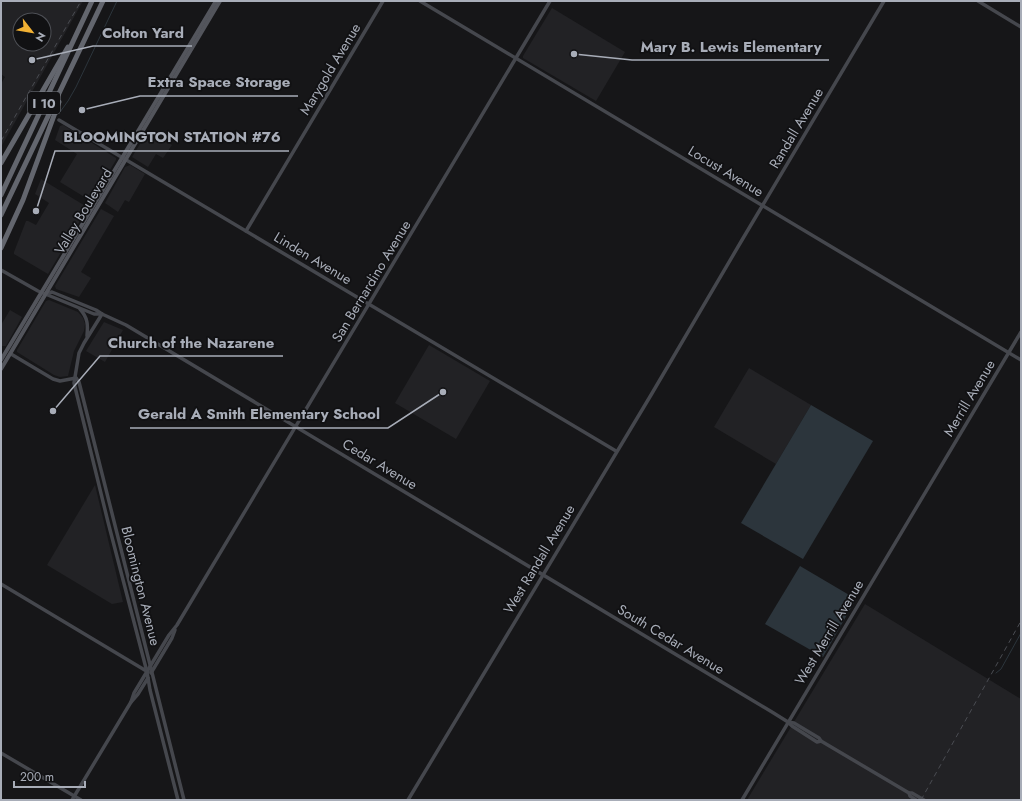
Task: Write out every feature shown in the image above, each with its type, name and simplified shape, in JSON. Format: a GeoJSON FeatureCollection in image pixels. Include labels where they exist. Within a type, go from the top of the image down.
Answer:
{"type":"FeatureCollection","features":[{"type":"Feature","properties":{"kind":"highway","name":"I 10"},"geometry":{"type":"LineString","coordinates":[[1,195],[92,1]]}},
{"type":"Feature","properties":{"kind":"highway","name":"I 10"},"geometry":{"type":"LineString","coordinates":[[1,215],[103,1]]}},
{"type":"Feature","properties":{"kind":"highway"},"geometry":{"type":"LineString","coordinates":[[1,163],[64,54],[87,10]]}},
{"type":"Feature","properties":{"kind":"highway"},"geometry":{"type":"LineString","coordinates":[[1,248],[23,200],[56,110],[63,86]]}},
{"type":"Feature","properties":{"kind":"main road","name":"Valley Boulevard"},"geometry":{"type":"LineString","coordinates":[[1,369],[216,1]]}},
{"type":"Feature","properties":{"kind":"main road","name":"Valley Boulevard"},"geometry":{"type":"LineString","coordinates":[[1,360],[220,1]]}},
{"type":"Feature","properties":{"kind":"main road","name":"Marygold Avenue"},"geometry":{"type":"LineString","coordinates":[[246,231],[383,1]]}},
{"type":"Feature","properties":{"kind":"main road","name":"Locust Avenue"},"geometry":{"type":"LineString","coordinates":[[420,1],[1021,360]]}},
{"type":"Feature","properties":{"kind":"main road","name":"San Bernardino Avenue"},"geometry":{"type":"LineString","coordinates":[[177,625],[550,1]]}},
{"type":"Feature","properties":{"kind":"main road","name":"Randall Avenue"},"geometry":{"type":"LineString","coordinates":[[689,329],[884,1]]}},
{"type":"Feature","properties":{"kind":"main road"},"geometry":{"type":"LineString","coordinates":[[978,1],[1021,26]]}},
{"type":"Feature","properties":{"kind":"main road","name":"Linden Avenue"},"geometry":{"type":"LineString","coordinates":[[59,120],[616,452]]}},
{"type":"Feature","properties":{"kind":"main road","name":"Cedar Avenue"},"geometry":{"type":"LineString","coordinates":[[1,270],[25,285],[94,314],[102,314]]}},
{"type":"Feature","properties":{"kind":"main road","name":"Cedar Avenue"},"geometry":{"type":"LineString","coordinates":[[46,294],[52,292],[96,310],[126,325],[543,575]]}},
{"type":"Feature","properties":{"kind":"main road"},"geometry":{"type":"LineString","coordinates":[[80,308],[88,322],[86,339]]}},
{"type":"Feature","properties":{"kind":"main road","name":"Bloomington Avenue"},"geometry":{"type":"LineString","coordinates":[[102,314],[81,348],[77,359],[76,378],[74,383],[114,546],[184,800]]}},
{"type":"Feature","properties":{"kind":"main road","name":"West Randall Avenue"},"geometry":{"type":"LineString","coordinates":[[408,800],[689,329]]}},
{"type":"Feature","properties":{"kind":"main road","name":"Merrill Avenue"},"geometry":{"type":"LineString","coordinates":[[935,476],[1021,332]]}},
{"type":"Feature","properties":{"kind":"main road"},"geometry":{"type":"LineString","coordinates":[[11,354],[53,379],[60,381],[76,378]]}},
{"type":"Feature","properties":{"kind":"main road","name":"Bloomington Avenue"},"geometry":{"type":"LineString","coordinates":[[76,378],[150,667],[149,672]]}},
{"type":"Feature","properties":{"kind":"main road","name":"West Merrill Avenue"},"geometry":{"type":"LineString","coordinates":[[742,800],[935,476]]}},
{"type":"Feature","properties":{"kind":"main road"},"geometry":{"type":"LineString","coordinates":[[114,546],[119,545]]}},
{"type":"Feature","properties":{"kind":"main road","name":"South Cedar Avenue"},"geometry":{"type":"LineString","coordinates":[[543,575],[788,722],[794,723],[808,731],[909,793],[912,793],[924,800]]}},
{"type":"Feature","properties":{"kind":"main road"},"geometry":{"type":"LineString","coordinates":[[1,584],[149,672]]}},
{"type":"Feature","properties":{"kind":"main road"},"geometry":{"type":"LineString","coordinates":[[125,586],[131,600],[133,601]]}},
{"type":"Feature","properties":{"kind":"main road"},"geometry":{"type":"LineString","coordinates":[[150,667],[177,625]]}},
{"type":"Feature","properties":{"kind":"main road"},"geometry":{"type":"LineString","coordinates":[[131,702],[134,693],[172,638],[177,625]]}},
{"type":"Feature","properties":{"kind":"main road"},"geometry":{"type":"LineString","coordinates":[[147,655],[152,658],[156,657]]}},
{"type":"Feature","properties":{"kind":"main road"},"geometry":{"type":"LineString","coordinates":[[149,672],[148,678],[150,690],[178,800]]}},
{"type":"Feature","properties":{"kind":"main road"},"geometry":{"type":"LineString","coordinates":[[74,798],[131,702],[148,678]]}},
{"type":"Feature","properties":{"kind":"main road"},"geometry":{"type":"LineString","coordinates":[[141,688],[150,690]]}},
{"type":"Feature","properties":{"kind":"main road"},"geometry":{"type":"LineString","coordinates":[[1,753],[74,798],[81,800]]}},
{"type":"Feature","properties":{"kind":"main road","name":"South Cedar Avenue"},"geometry":{"type":"LineString","coordinates":[[909,793],[910,796],[916,800]]}},
{"type":"Feature","properties":{"kind":"shaded area"},"geometry":{"type":"Polygon","coordinates":[[[1,1],[83,1],[1,147],[1,84],[5,77],[1,74],[1,1]]]}},
{"type":"Feature","properties":{"kind":"shaded area"},"geometry":{"type":"Polygon","coordinates":[[[552,8],[625,52],[596,101],[523,58],[552,8]]]}},
{"type":"Feature","properties":{"kind":"shaded area"},"geometry":{"type":"Polygon","coordinates":[[[63,125],[116,158],[91,201],[60,182],[77,154],[55,140],[60,126],[63,125]]]}},
{"type":"Feature","properties":{"kind":"shaded area"},"geometry":{"type":"Polygon","coordinates":[[[148,131],[172,145],[163,158],[156,154],[148,167],[132,157],[148,131]]]}},
{"type":"Feature","properties":{"kind":"shaded area"},"geometry":{"type":"Polygon","coordinates":[[[130,165],[145,174],[129,202],[125,200],[118,212],[105,203],[125,167],[130,165]]]}},
{"type":"Feature","properties":{"kind":"shaded area"},"geometry":{"type":"Polygon","coordinates":[[[41,179],[87,207],[48,274],[14,254],[26,221],[36,225],[49,203],[35,194],[41,179]]]}},
{"type":"Feature","properties":{"kind":"shaded area"},"geometry":{"type":"Polygon","coordinates":[[[101,209],[114,216],[81,272],[91,278],[79,297],[56,289],[55,286],[101,209]]]}},
{"type":"Feature","properties":{"kind":"shaded area"},"geometry":{"type":"Polygon","coordinates":[[[49,300],[78,312],[83,318],[85,324],[84,331],[74,351],[68,376],[60,377],[54,375],[17,352],[46,301],[49,300]]]}},
{"type":"Feature","properties":{"kind":"shaded area"},"geometry":{"type":"Polygon","coordinates":[[[10,310],[22,317],[6,346],[2,346],[1,325],[10,310]]]}},
{"type":"Feature","properties":{"kind":"shaded area"},"geometry":{"type":"Polygon","coordinates":[[[104,322],[123,330],[105,362],[86,351],[104,322]]]}},
{"type":"Feature","properties":{"kind":"shaded area"},"geometry":{"type":"Polygon","coordinates":[[[429,345],[490,381],[456,439],[395,403],[429,345]]]}},
{"type":"Feature","properties":{"kind":"shaded area"},"geometry":{"type":"Polygon","coordinates":[[[749,368],[811,405],[776,464],[714,427],[749,368]]]}},
{"type":"Feature","properties":{"kind":"shaded area"},"geometry":{"type":"Polygon","coordinates":[[[811,405],[873,441],[803,559],[741,523],[811,405]]]}},
{"type":"Feature","properties":{"kind":"shaded area"},"geometry":{"type":"Polygon","coordinates":[[[95,485],[123,602],[112,604],[47,565],[95,485]]]}},
{"type":"Feature","properties":{"kind":"shaded area"},"geometry":{"type":"Polygon","coordinates":[[[800,566],[856,599],[823,657],[765,624],[800,566]]]}},
{"type":"Feature","properties":{"kind":"shaded area"},"geometry":{"type":"Polygon","coordinates":[[[865,604],[1021,699],[1021,800],[747,800],[865,604]]]}},
{"type":"Feature","properties":{"kind":"waterway"},"geometry":{"type":"LineString","coordinates":[[60,112],[76,87],[117,1]]}},
{"type":"Feature","properties":{"kind":"waterway"},"geometry":{"type":"LineString","coordinates":[[996,673],[1001,669],[1021,633]]}},
{"type":"Feature","properties":{"kind":"railway"},"geometry":{"type":"LineString","coordinates":[[1,141],[81,1]]}},
{"type":"Feature","properties":{"kind":"railway"},"geometry":{"type":"LineString","coordinates":[[921,800],[1021,621]]}},
{"type":"Feature","properties":{"kind":"place","name":"Mary B. Lewis Elementary"},"geometry":{"type":"Point","coordinates":[574,54]}},
{"type":"Feature","properties":{"kind":"place","name":"Colton Yard"},"geometry":{"type":"Point","coordinates":[32,60]}},
{"type":"Feature","properties":{"kind":"place","name":"Extra Space Storage"},"geometry":{"type":"Point","coordinates":[82,110]}},
{"type":"Feature","properties":{"kind":"place","name":"BLOOMINGTON STATION #76"},"geometry":{"type":"Point","coordinates":[36,211]}},
{"type":"Feature","properties":{"kind":"place","name":"Gerald A Smith Elementary School"},"geometry":{"type":"Point","coordinates":[443,392]}},
{"type":"Feature","properties":{"kind":"place","name":"Church of the Nazarene"},"geometry":{"type":"Point","coordinates":[53,411]}}]}
